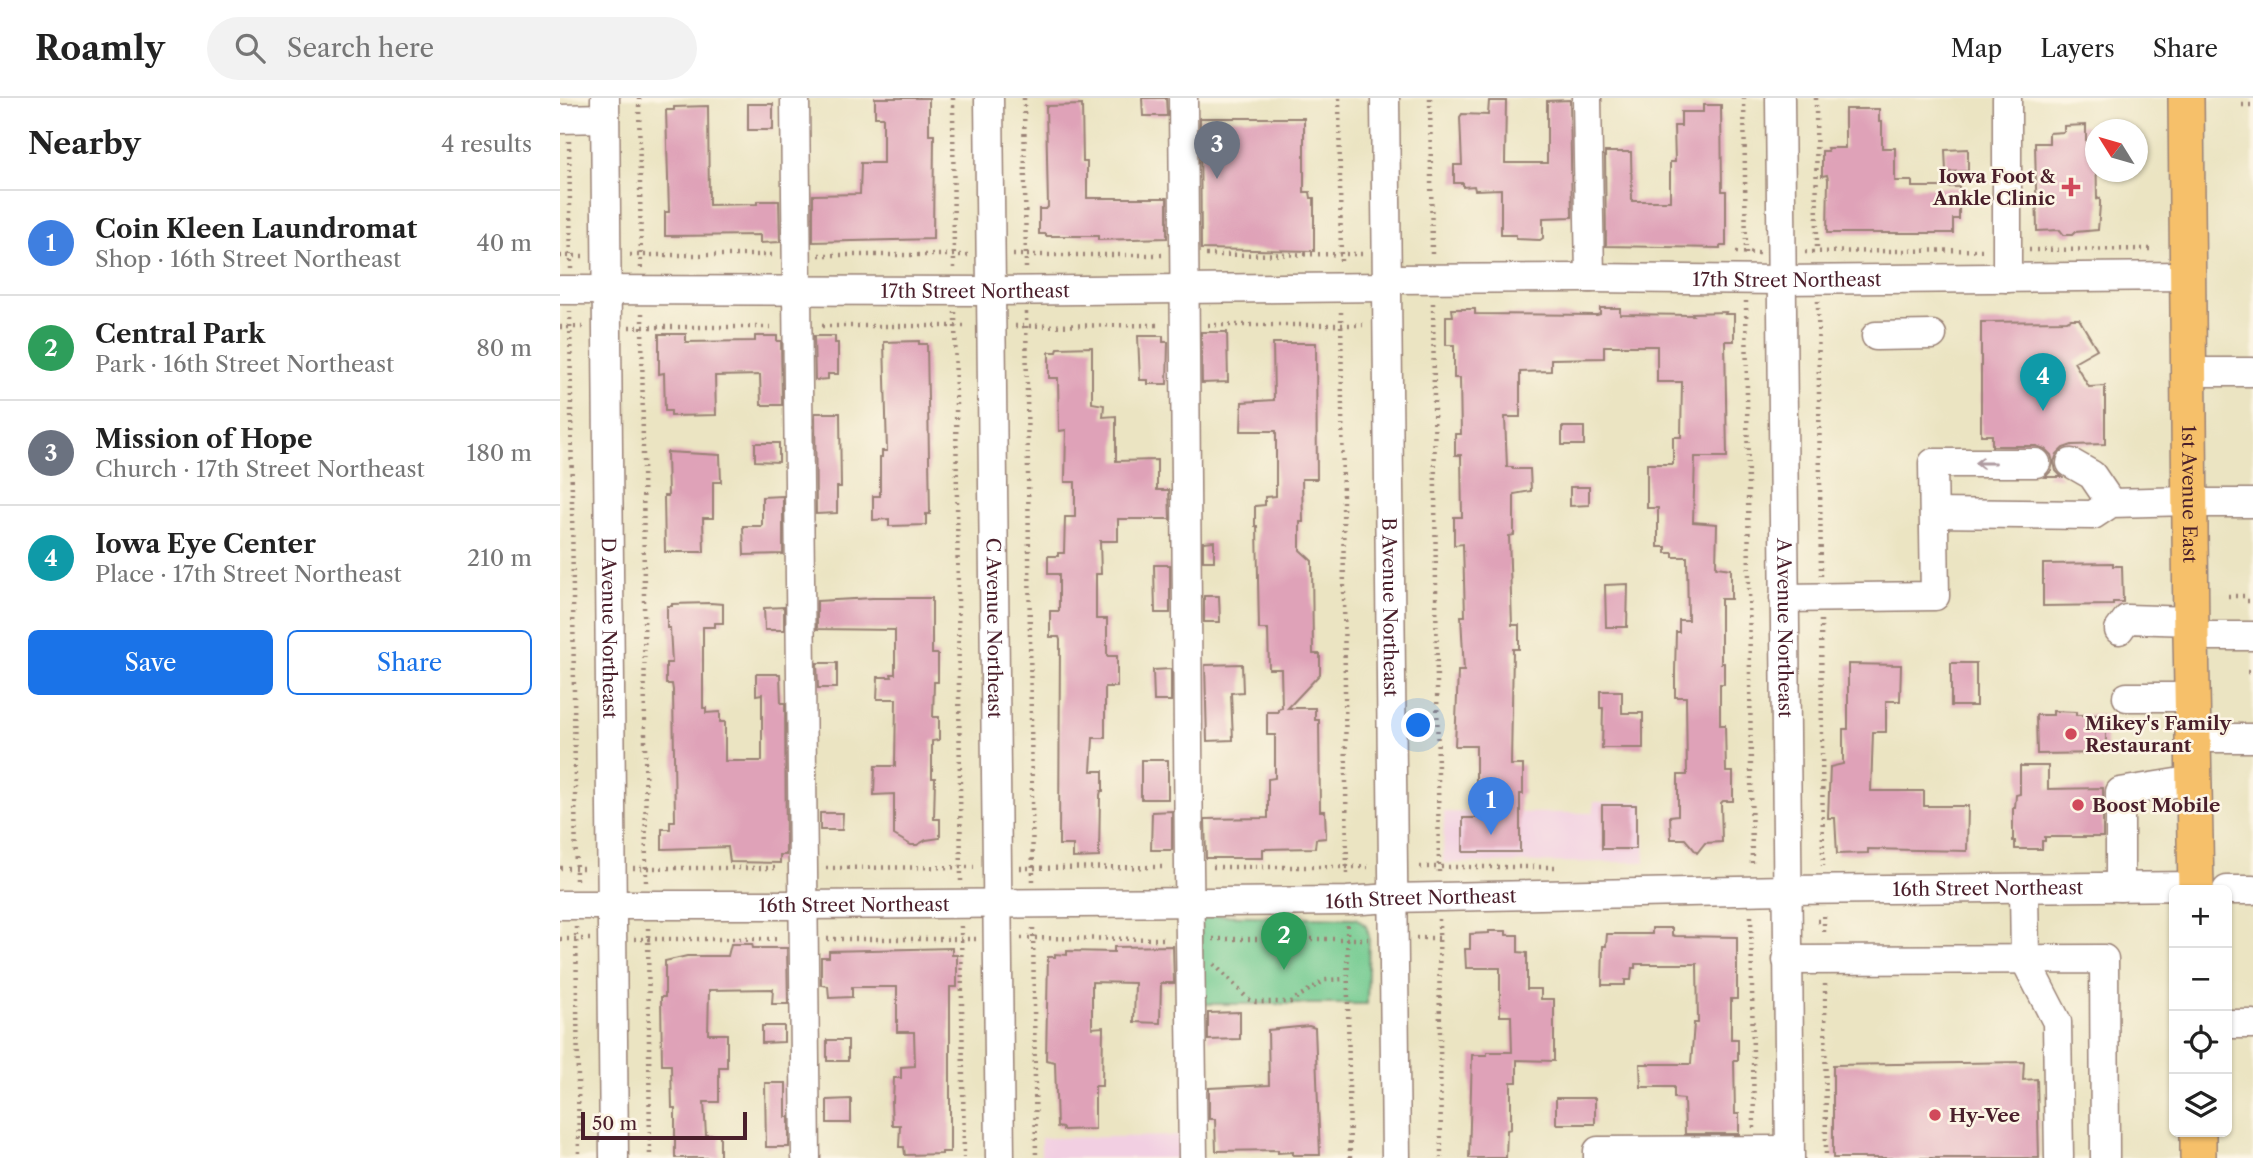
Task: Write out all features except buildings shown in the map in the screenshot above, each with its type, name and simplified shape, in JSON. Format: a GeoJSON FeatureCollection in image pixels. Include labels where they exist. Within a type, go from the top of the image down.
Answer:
{"type":"FeatureCollection","features":[{"type":"Feature","properties":{"kind":"main road","name":"1st Avenue East"},"geometry":{"type":"LineString","coordinates":[[2186,98],[2194,780],[2208,885]]}},
{"type":"Feature","properties":{"kind":"main road"},"geometry":{"type":"LineString","coordinates":[[2198,1137],[2198,1158]]}},
{"type":"Feature","properties":{"kind":"street"},"geometry":{"type":"LineString","coordinates":[[795,98],[806,1158]]}},
{"type":"Feature","properties":{"kind":"street","name":"C Avenue Northeast"},"geometry":{"type":"LineString","coordinates":[[989,98],[1000,1158]]}},
{"type":"Feature","properties":{"kind":"street"},"geometry":{"type":"LineString","coordinates":[[1183,98],[1189,902],[1203,948],[1194,1158]]}},
{"type":"Feature","properties":{"kind":"street","name":"B Avenue Northeast"},"geometry":{"type":"LineString","coordinates":[[1385,98],[1396,1158]]}},
{"type":"Feature","properties":{"kind":"street"},"geometry":{"type":"LineString","coordinates":[[1587,98],[1590,278]]}},
{"type":"Feature","properties":{"kind":"street","name":"A Avenue Northeast"},"geometry":{"type":"LineString","coordinates":[[1780,98],[1789,1154]]}},
{"type":"Feature","properties":{"kind":"street"},"geometry":{"type":"LineString","coordinates":[[2007,98],[2007,278]]}},
{"type":"Feature","properties":{"kind":"street"},"geometry":{"type":"LineString","coordinates":[[565,119],[605,108]]}},
{"type":"Feature","properties":{"kind":"street","name":"D Avenue Northeast"},"geometry":{"type":"LineString","coordinates":[[605,108],[614,1158]]}},
{"type":"Feature","properties":{"kind":"street","name":"17th Street Northeast"},"geometry":{"type":"LineString","coordinates":[[567,291],[991,291],[1590,278],[1781,280],[2188,276]]}},
{"type":"Feature","properties":{"kind":"street"},"geometry":{"type":"LineString","coordinates":[[1876,336],[1932,335]]}},
{"type":"Feature","properties":{"kind":"street"},"geometry":{"type":"LineString","coordinates":[[2189,372],[2253,372]]}},
{"type":"Feature","properties":{"kind":"street"},"geometry":{"type":"LineString","coordinates":[[1784,598],[1935,596],[1933,463],[2036,463]]}},
{"type":"Feature","properties":{"kind":"street"},"geometry":{"type":"LineString","coordinates":[[2071,463],[2092,474],[2111,503]]}},
{"type":"Feature","properties":{"kind":"street"},"geometry":{"type":"LineString","coordinates":[[1934,513],[2094,515],[2111,503],[2253,503]]}},
{"type":"Feature","properties":{"kind":"street"},"geometry":{"type":"LineString","coordinates":[[2119,629],[2127,619],[2253,636]]}},
{"type":"Feature","properties":{"kind":"street"},"geometry":{"type":"LineString","coordinates":[[2127,696],[2193,697]]}},
{"type":"Feature","properties":{"kind":"street"},"geometry":{"type":"LineString","coordinates":[[2193,738],[2253,738]]}},
{"type":"Feature","properties":{"kind":"street"},"geometry":{"type":"LineString","coordinates":[[2120,887],[2120,792],[2194,780]]}},
{"type":"Feature","properties":{"kind":"street"},"geometry":{"type":"LineString","coordinates":[[2024,888],[2025,960],[2057,1022],[2059,1158]]}},
{"type":"Feature","properties":{"kind":"street","name":"16th Street Northeast"},"geometry":{"type":"LineString","coordinates":[[571,904],[1347,901],[1786,890],[2169,888]]}},
{"type":"Feature","properties":{"kind":"street","name":"16th Street Northeast"},"geometry":{"type":"LineString","coordinates":[[2232,890],[2253,890]]}},
{"type":"Feature","properties":{"kind":"street"},"geometry":{"type":"LineString","coordinates":[[1787,960],[2104,959],[2105,1158]]}},
{"type":"Feature","properties":{"kind":"street"},"geometry":{"type":"LineString","coordinates":[[2232,1024],[2253,1024]]}},
{"type":"Feature","properties":{"kind":"street"},"geometry":{"type":"LineString","coordinates":[[1598,1158],[1598,1151],[1754,1150],[1789,1154]]}},
{"type":"Feature","properties":{"kind":"path"},"geometry":{"type":"LineString","coordinates":[[639,98],[641,270]]}},
{"type":"Feature","properties":{"kind":"path"},"geometry":{"type":"LineString","coordinates":[[953,98],[954,270]]}},
{"type":"Feature","properties":{"kind":"path"},"geometry":{"type":"LineString","coordinates":[[1024,98],[1026,270]]}},
{"type":"Feature","properties":{"kind":"path"},"geometry":{"type":"LineString","coordinates":[[1339,98],[1341,269]]}},
{"type":"Feature","properties":{"kind":"path"},"geometry":{"type":"LineString","coordinates":[[1430,98],[1433,263]]}},
{"type":"Feature","properties":{"kind":"path"},"geometry":{"type":"LineString","coordinates":[[1744,98],[1746,262]]}},
{"type":"Feature","properties":{"kind":"path"},"geometry":{"type":"LineString","coordinates":[[1816,98],[1818,262]]}},
{"type":"Feature","properties":{"kind":"path"},"geometry":{"type":"LineString","coordinates":[[2242,105],[2253,105]]}},
{"type":"Feature","properties":{"kind":"path"},"geometry":{"type":"LineString","coordinates":[[565,119],[571,256],[567,291],[570,327],[576,868],[571,904],[576,939],[579,1158]]}},
{"type":"Feature","properties":{"kind":"path"},"geometry":{"type":"LineString","coordinates":[[1804,252],[2150,249]]}},
{"type":"Feature","properties":{"kind":"path"},"geometry":{"type":"LineString","coordinates":[[560,256],[585,256]]}},
{"type":"Feature","properties":{"kind":"path"},"geometry":{"type":"LineString","coordinates":[[1433,304],[1438,873]]}},
{"type":"Feature","properties":{"kind":"path"},"geometry":{"type":"LineString","coordinates":[[1746,304],[1752,871]]}},
{"type":"Feature","properties":{"kind":"path"},"geometry":{"type":"LineString","coordinates":[[1341,308],[1347,881]]}},
{"type":"Feature","properties":{"kind":"path"},"geometry":{"type":"LineString","coordinates":[[642,311],[646,883]]}},
{"type":"Feature","properties":{"kind":"path"},"geometry":{"type":"LineString","coordinates":[[955,311],[961,882]]}},
{"type":"Feature","properties":{"kind":"path"},"geometry":{"type":"LineString","coordinates":[[1026,311],[1033,882]]}},
{"type":"Feature","properties":{"kind":"path"},"geometry":{"type":"LineString","coordinates":[[560,327],[590,327]]}},
{"type":"Feature","properties":{"kind":"path"},"geometry":{"type":"LineString","coordinates":[[2228,596],[2249,600]]}},
{"type":"Feature","properties":{"kind":"path"},"geometry":{"type":"LineString","coordinates":[[560,868],[593,868]]}},
{"type":"Feature","properties":{"kind":"path"},"geometry":{"type":"LineString","coordinates":[[1439,914],[1441,1158]]}},
{"type":"Feature","properties":{"kind":"path"},"geometry":{"type":"LineString","coordinates":[[1817,921],[1824,918],[1826,1158]]}},
{"type":"Feature","properties":{"kind":"path"},"geometry":{"type":"LineString","coordinates":[[1754,1150],[1751,919],[1761,921]]}},
{"type":"Feature","properties":{"kind":"path"},"geometry":{"type":"LineString","coordinates":[[648,925],[650,1158]]}},
{"type":"Feature","properties":{"kind":"path"},"geometry":{"type":"LineString","coordinates":[[961,925],[964,1158]]}},
{"type":"Feature","properties":{"kind":"path"},"geometry":{"type":"LineString","coordinates":[[1347,925],[1350,1158]]}},
{"type":"Feature","properties":{"kind":"path"},"geometry":{"type":"LineString","coordinates":[[1033,926],[1035,1158]]}},
{"type":"Feature","properties":{"kind":"path"},"geometry":{"type":"LineString","coordinates":[[1016,938],[1203,948]]}},
{"type":"Feature","properties":{"kind":"path"},"geometry":{"type":"LineString","coordinates":[[1415,938],[1439,938]]}},
{"type":"Feature","properties":{"kind":"path"},"geometry":{"type":"LineString","coordinates":[[560,939],[594,939]]}},
{"type":"Feature","properties":{"kind":"path"},"geometry":{"type":"LineString","coordinates":[[1203,948],[1208,939],[1368,939]]}},
{"type":"Feature","properties":{"kind":"path"},"geometry":{"type":"LineString","coordinates":[[1203,948],[1213,963],[1248,999],[1256,1002],[1290,1002],[1325,980],[1345,979]]}},
{"type":"Feature","properties":{"kind":"shaded area"},"geometry":{"type":"Polygon","coordinates":[[[1594,802],[1643,802],[1645,862],[1443,863],[1444,812],[1593,813],[1594,802]]]}},
{"type":"Feature","properties":{"kind":"shaded area"},"geometry":{"type":"Polygon","coordinates":[[[1180,1136],[1180,1158],[1041,1158],[1041,1138],[1180,1136]]]}},
{"type":"Feature","properties":{"kind":"green space"},"geometry":{"type":"Polygon","coordinates":[[[1201,915],[1356,918],[1366,926],[1369,936],[1367,1004],[1199,1004],[1201,915]]]}},
{"type":"Feature","properties":{"kind":"place","name":"Mission of Hope"},"geometry":{"type":"Point","coordinates":[1217,179]}},
{"type":"Feature","properties":{"kind":"place","name":"Iowa Foot & Ankle Clinic"},"geometry":{"type":"Point","coordinates":[2071,187]}},
{"type":"Feature","properties":{"kind":"place","name":"Iowa Eye Center"},"geometry":{"type":"Point","coordinates":[2043,411]}},
{"type":"Feature","properties":{"kind":"place","name":"Mikey's Family Restaurant"},"geometry":{"type":"Point","coordinates":[2071,734]}},
{"type":"Feature","properties":{"kind":"place","name":"Boost Mobile"},"geometry":{"type":"Point","coordinates":[2078,805]}},
{"type":"Feature","properties":{"kind":"place","name":"Coin Kleen Laundromat"},"geometry":{"type":"Point","coordinates":[1491,835]}},
{"type":"Feature","properties":{"kind":"place","name":"Central Park"},"geometry":{"type":"Point","coordinates":[1284,970]}},
{"type":"Feature","properties":{"kind":"place","name":"Hy-Vee"},"geometry":{"type":"Point","coordinates":[1935,1115]}}]}
